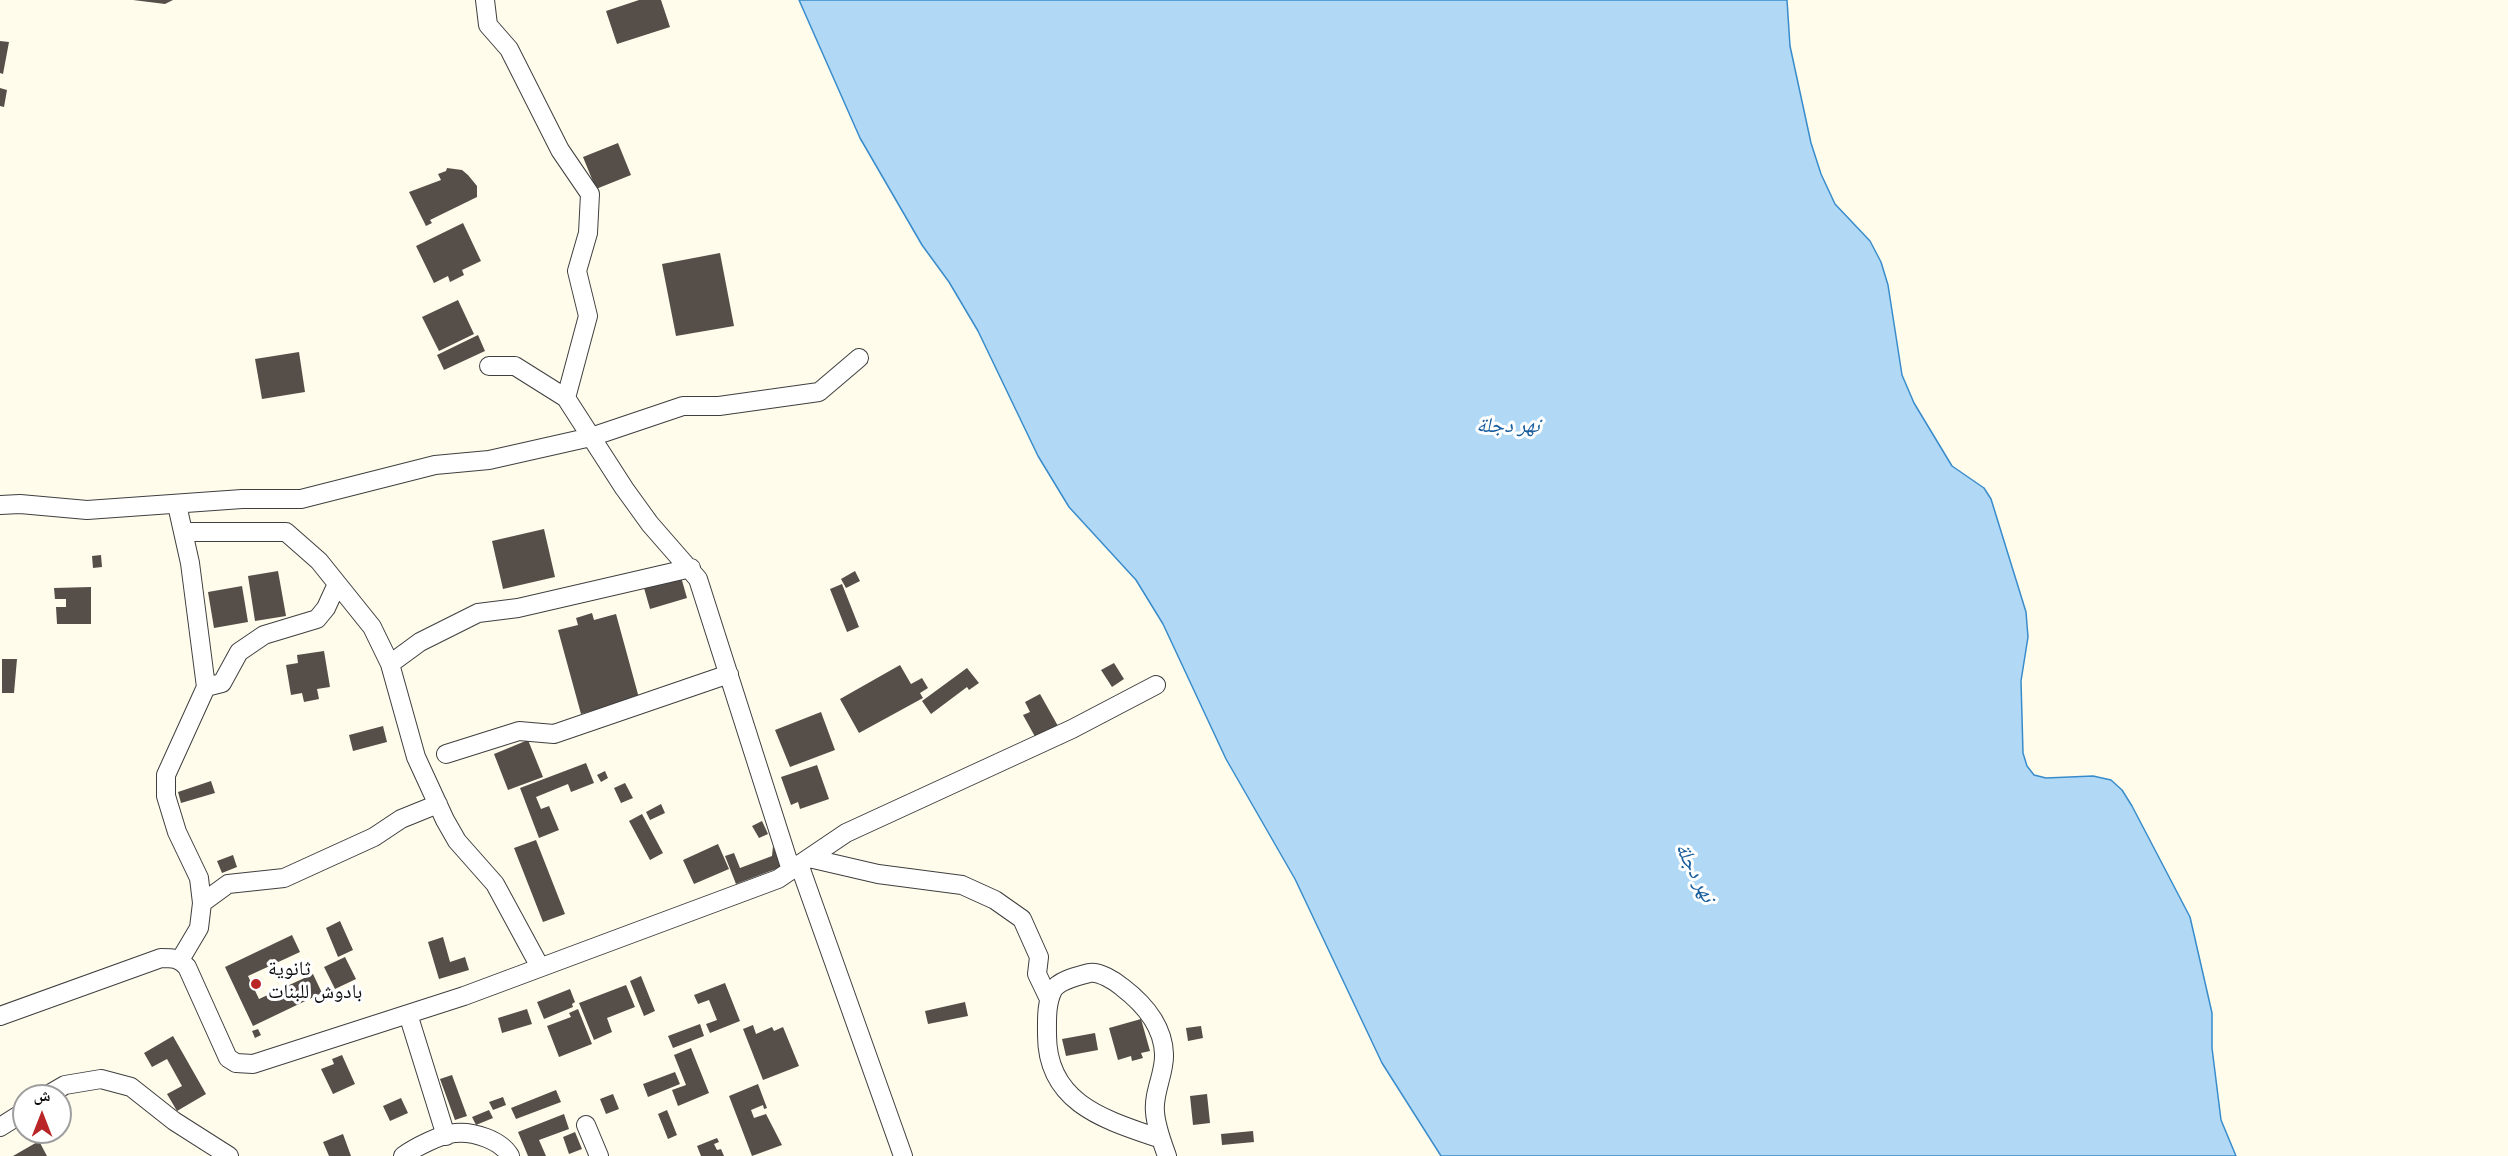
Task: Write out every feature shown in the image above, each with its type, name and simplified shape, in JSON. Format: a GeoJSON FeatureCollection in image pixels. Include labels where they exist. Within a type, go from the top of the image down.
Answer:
{"type":"FeatureCollection","features":[{"type":"Feature","properties":{"kind":"street"},"geometry":{"type":"LineString","coordinates":[[485,0],[488,25],[509,49],[560,150],[590,194],[588,233],[577,271],[588,316],[566,398]]}},
{"type":"Feature","properties":{"kind":"street"},"geometry":{"type":"LineString","coordinates":[[0,505],[20,504],[87,510],[242,499],[301,499],[435,465],[489,460],[625,428],[659,412],[683,406],[719,406],[819,392],[859,358]]}},
{"type":"Feature","properties":{"kind":"street"},"geometry":{"type":"LineString","coordinates":[[489,366],[515,366],[566,398],[650,524],[691,568],[698,579],[729,674],[800,864],[903,1156]]}},
{"type":"Feature","properties":{"kind":"street"},"geometry":{"type":"LineString","coordinates":[[177,505],[190,563],[206,687],[166,775],[166,796],[177,832],[199,878],[202,903],[199,928],[180,960]]}},
{"type":"Feature","properties":{"kind":"street"},"geometry":{"type":"LineString","coordinates":[[183,532],[286,532],[319,561],[372,627],[390,664],[416,757],[438,804],[457,841],[495,884],[540,967]]}},
{"type":"Feature","properties":{"kind":"street"},"geometry":{"type":"LineString","coordinates":[[390,664],[420,642],[478,613],[518,608],[691,568]]}},
{"type":"Feature","properties":{"kind":"street"},"geometry":{"type":"LineString","coordinates":[[206,687],[222,683],[239,652],[264,636],[317,619],[326,608],[337,584]]}},
{"type":"Feature","properties":{"kind":"street"},"geometry":{"type":"LineString","coordinates":[[446,754],[519,731],[554,734],[729,674]]}},
{"type":"Feature","properties":{"kind":"street"},"geometry":{"type":"LineString","coordinates":[[0,1016],[161,958],[180,960],[187,967],[228,1058],[236,1063],[254,1064],[408,1014],[778,879],[846,833],[1072,729],[1156,685]]}},
{"type":"Feature","properties":{"kind":"street"},"geometry":{"type":"LineString","coordinates":[[202,903],[228,884],[284,878],[374,837],[401,819],[438,804]]}},
{"type":"Feature","properties":{"kind":"street"},"geometry":{"type":"LineString","coordinates":[[800,864],[962,885],[995,900],[1022,919],[1038,957],[1037,974],[1049,999]]}},
{"type":"Feature","properties":{"kind":"street"},"geometry":{"type":"LineString","coordinates":[[1093,972],[1117,982],[1145,1005],[1157,1027],[1164,1054],[1155,1092],[1155,1113],[1164,1148],[1065,1093],[1054,1074],[1047,1050],[1049,999],[1055,987],[1074,977],[1093,972]]}},
{"type":"Feature","properties":{"kind":"street"},"geometry":{"type":"LineString","coordinates":[[408,1014],[446,1136]]}},
{"type":"Feature","properties":{"kind":"street"},"geometry":{"type":"LineString","coordinates":[[71,1084],[101,1079],[131,1087],[174,1121],[229,1156]]}},
{"type":"Feature","properties":{"kind":"street"},"geometry":{"type":"LineString","coordinates":[[586,1125],[599,1156]]}},
{"type":"Feature","properties":{"kind":"street"},"geometry":{"type":"LineString","coordinates":[[403,1156],[414,1148],[454,1132],[484,1137],[505,1148],[510,1156]]}},
{"type":"Feature","properties":{"kind":"water","name":"نهر دجلة"},"geometry":{"type":"Polygon","coordinates":[[[799,0],[1787,0],[1790,46],[1811,143],[1821,174],[1835,204],[1870,241],[1881,262],[1888,285],[1902,375],[1914,403],[1952,466],[1984,488],[1991,499],[2026,612],[2028,637],[2021,681],[2023,753],[2027,766],[2034,775],[2046,778],[2093,776],[2111,780],[2122,790],[2132,806],[2190,917],[2212,1013],[2212,1048],[2221,1120],[2236,1156],[1441,1156],[1382,1063],[1295,879],[1226,759],[1163,624],[1136,580],[1069,507],[1038,456],[978,331],[949,282],[922,245],[860,138],[799,0]]]}},
{"type":"Feature","properties":{"kind":"building"},"geometry":{"type":"Polygon","coordinates":[[[133,0],[173,0],[165,4],[133,0]]]}},
{"type":"Feature","properties":{"kind":"building"},"geometry":{"type":"Polygon","coordinates":[[[639,0],[661,0],[670,27],[617,44],[606,11],[639,0]]]}},
{"type":"Feature","properties":{"kind":"building"},"geometry":{"type":"Polygon","coordinates":[[[0,41],[9,42],[3,74],[0,73],[0,41]]]}},
{"type":"Feature","properties":{"kind":"building"},"geometry":{"type":"Polygon","coordinates":[[[0,88],[7,90],[4,107],[0,106],[0,88]]]}},
{"type":"Feature","properties":{"kind":"building"},"geometry":{"type":"Polygon","coordinates":[[[618,143],[631,175],[596,189],[583,157],[618,143]]]}},
{"type":"Feature","properties":{"kind":"building"},"geometry":{"type":"Polygon","coordinates":[[[447,168],[462,170],[468,175],[477,186],[477,197],[430,220],[432,223],[426,226],[409,192],[441,180],[438,174],[446,171],[447,168]]]}},
{"type":"Feature","properties":{"kind":"building"},"geometry":{"type":"Polygon","coordinates":[[[463,223],[481,261],[462,270],[464,275],[450,282],[448,276],[434,283],[416,246],[463,223]]]}},
{"type":"Feature","properties":{"kind":"building"},"geometry":{"type":"Polygon","coordinates":[[[720,253],[734,326],[676,336],[662,264],[720,253]]]}},
{"type":"Feature","properties":{"kind":"building"},"geometry":{"type":"Polygon","coordinates":[[[458,300],[474,334],[439,351],[422,317],[458,300]]]}},
{"type":"Feature","properties":{"kind":"building"},"geometry":{"type":"Polygon","coordinates":[[[478,335],[485,351],[444,370],[437,355],[478,335]]]}},
{"type":"Feature","properties":{"kind":"building"},"geometry":{"type":"Polygon","coordinates":[[[299,352],[305,392],[262,399],[255,359],[299,352]]]}},
{"type":"Feature","properties":{"kind":"building"},"geometry":{"type":"Polygon","coordinates":[[[544,529],[555,577],[503,589],[492,541],[544,529]]]}},
{"type":"Feature","properties":{"kind":"building"},"geometry":{"type":"Polygon","coordinates":[[[101,555],[102,567],[93,568],[92,556],[101,555]]]}},
{"type":"Feature","properties":{"kind":"building"},"geometry":{"type":"Polygon","coordinates":[[[278,571],[286,616],[255,621],[248,576],[278,571]]]}},
{"type":"Feature","properties":{"kind":"building"},"geometry":{"type":"Polygon","coordinates":[[[855,571],[860,581],[846,588],[841,579],[855,571]]]}},
{"type":"Feature","properties":{"kind":"building"},"geometry":{"type":"Polygon","coordinates":[[[681,577],[687,598],[650,609],[644,588],[681,577]]]}},
{"type":"Feature","properties":{"kind":"building"},"geometry":{"type":"Polygon","coordinates":[[[842,584],[859,627],[847,632],[830,589],[842,584]]]}},
{"type":"Feature","properties":{"kind":"building"},"geometry":{"type":"Polygon","coordinates":[[[242,586],[248,622],[214,628],[208,592],[242,586]]]}},
{"type":"Feature","properties":{"kind":"building"},"geometry":{"type":"Polygon","coordinates":[[[91,587],[91,624],[57,624],[56,607],[66,607],[66,599],[55,599],[54,588],[91,587]]]}},
{"type":"Feature","properties":{"kind":"building"},"geometry":{"type":"Polygon","coordinates":[[[592,613],[594,620],[616,614],[639,698],[581,714],[558,630],[578,625],[576,618],[592,613]]]}},
{"type":"Feature","properties":{"kind":"building"},"geometry":{"type":"Polygon","coordinates":[[[324,651],[330,687],[317,689],[319,699],[304,702],[302,693],[291,695],[286,665],[298,663],[297,655],[324,651]]]}},
{"type":"Feature","properties":{"kind":"building"},"geometry":{"type":"Polygon","coordinates":[[[2,659],[17,659],[14,693],[2,693],[2,659]]]}},
{"type":"Feature","properties":{"kind":"building"},"geometry":{"type":"Polygon","coordinates":[[[1114,663],[1124,679],[1112,687],[1101,670],[1114,663]]]}},
{"type":"Feature","properties":{"kind":"building"},"geometry":{"type":"Polygon","coordinates":[[[900,665],[911,684],[922,678],[928,688],[920,693],[923,698],[859,733],[840,699],[900,665]]]}},
{"type":"Feature","properties":{"kind":"building"},"geometry":{"type":"Polygon","coordinates":[[[967,668],[979,683],[969,690],[967,687],[931,714],[922,701],[967,668]]]}},
{"type":"Feature","properties":{"kind":"building"},"geometry":{"type":"Polygon","coordinates":[[[1040,694],[1058,726],[1038,742],[1023,715],[1030,712],[1025,702],[1040,694]]]}},
{"type":"Feature","properties":{"kind":"building"},"geometry":{"type":"Polygon","coordinates":[[[821,712],[835,750],[790,767],[775,730],[821,712]]]}},
{"type":"Feature","properties":{"kind":"building"},"geometry":{"type":"Polygon","coordinates":[[[383,726],[387,742],[353,751],[349,735],[383,726]]]}},
{"type":"Feature","properties":{"kind":"building"},"geometry":{"type":"Polygon","coordinates":[[[528,740],[543,777],[508,790],[494,754],[528,740]]]}},
{"type":"Feature","properties":{"kind":"building"},"geometry":{"type":"Polygon","coordinates":[[[586,763],[594,783],[571,792],[568,784],[536,797],[541,809],[549,806],[559,830],[539,838],[520,788],[586,763]]]}},
{"type":"Feature","properties":{"kind":"building"},"geometry":{"type":"Polygon","coordinates":[[[817,765],[829,799],[800,809],[798,802],[791,805],[781,777],[817,765]]]}},
{"type":"Feature","properties":{"kind":"building"},"geometry":{"type":"Polygon","coordinates":[[[605,771],[608,778],[601,782],[597,775],[605,771]]]}},
{"type":"Feature","properties":{"kind":"building"},"geometry":{"type":"Polygon","coordinates":[[[211,781],[215,793],[181,803],[178,792],[211,781]]]}},
{"type":"Feature","properties":{"kind":"building"},"geometry":{"type":"Polygon","coordinates":[[[625,783],[633,798],[621,803],[614,788],[625,783]]]}},
{"type":"Feature","properties":{"kind":"building"},"geometry":{"type":"Polygon","coordinates":[[[661,804],[665,813],[650,820],[646,812],[661,804]]]}},
{"type":"Feature","properties":{"kind":"building"},"geometry":{"type":"Polygon","coordinates":[[[642,814],[663,853],[650,860],[629,821],[642,814]]]}},
{"type":"Feature","properties":{"kind":"building"},"geometry":{"type":"Polygon","coordinates":[[[762,821],[768,834],[759,838],[752,826],[762,821]]]}},
{"type":"Feature","properties":{"kind":"building"},"geometry":{"type":"Polygon","coordinates":[[[536,840],[565,914],[543,922],[514,848],[536,840]]]}},
{"type":"Feature","properties":{"kind":"building"},"geometry":{"type":"Polygon","coordinates":[[[718,844],[729,869],[694,884],[683,860],[718,844]]]}},
{"type":"Feature","properties":{"kind":"building"},"geometry":{"type":"Polygon","coordinates":[[[773,846],[781,867],[736,884],[725,856],[734,853],[740,868],[772,856],[773,846]]]}},
{"type":"Feature","properties":{"kind":"building"},"geometry":{"type":"Polygon","coordinates":[[[233,855],[237,867],[222,873],[217,861],[233,855]]]}},
{"type":"Feature","properties":{"kind":"building"},"geometry":{"type":"Polygon","coordinates":[[[340,921],[353,950],[338,957],[326,928],[340,921]]]}},
{"type":"Feature","properties":{"kind":"building"},"geometry":{"type":"Polygon","coordinates":[[[292,935],[300,952],[248,976],[259,999],[313,974],[322,993],[253,1026],[225,967],[292,935]]]}},
{"type":"Feature","properties":{"kind":"building"},"geometry":{"type":"Polygon","coordinates":[[[443,937],[450,962],[465,957],[469,970],[439,979],[428,942],[443,937]]]}},
{"type":"Feature","properties":{"kind":"building"},"geometry":{"type":"Polygon","coordinates":[[[345,957],[356,979],[335,989],[324,967],[345,957]]]}},
{"type":"Feature","properties":{"kind":"building"},"geometry":{"type":"Polygon","coordinates":[[[641,976],[655,1011],[644,1016],[630,981],[641,976]]]}},
{"type":"Feature","properties":{"kind":"building"},"geometry":{"type":"Polygon","coordinates":[[[725,983],[740,1021],[710,1033],[706,1024],[717,1020],[709,1000],[698,1004],[694,995],[725,983]]]}},
{"type":"Feature","properties":{"kind":"building"},"geometry":{"type":"Polygon","coordinates":[[[626,985],[635,1007],[607,1018],[612,1032],[594,1040],[579,1003],[626,985]]]}},
{"type":"Feature","properties":{"kind":"building"},"geometry":{"type":"Polygon","coordinates":[[[570,989],[575,1002],[572,1004],[573,1007],[544,1019],[537,1002],[570,989]]]}},
{"type":"Feature","properties":{"kind":"building"},"geometry":{"type":"Polygon","coordinates":[[[965,1002],[968,1016],[928,1024],[925,1011],[965,1002]]]}},
{"type":"Feature","properties":{"kind":"building"},"geometry":{"type":"Polygon","coordinates":[[[527,1009],[532,1024],[502,1033],[498,1018],[527,1009]]]}},
{"type":"Feature","properties":{"kind":"building"},"geometry":{"type":"Polygon","coordinates":[[[578,1009],[592,1044],[559,1057],[547,1026],[571,1017],[569,1013],[578,1009]]]}},
{"type":"Feature","properties":{"kind":"building"},"geometry":{"type":"Polygon","coordinates":[[[1141,1019],[1150,1051],[1141,1053],[1143,1058],[1132,1061],[1131,1056],[1118,1060],[1109,1028],[1141,1019]]]}},
{"type":"Feature","properties":{"kind":"building"},"geometry":{"type":"Polygon","coordinates":[[[700,1024],[704,1036],[673,1048],[668,1036],[700,1024]]]}},
{"type":"Feature","properties":{"kind":"building"},"geometry":{"type":"Polygon","coordinates":[[[753,1025],[756,1034],[772,1027],[774,1031],[783,1027],[799,1066],[763,1080],[743,1029],[753,1025]]]}},
{"type":"Feature","properties":{"kind":"building"},"geometry":{"type":"Polygon","coordinates":[[[1201,1026],[1203,1038],[1188,1041],[1186,1028],[1201,1026]]]}},
{"type":"Feature","properties":{"kind":"building"},"geometry":{"type":"Polygon","coordinates":[[[258,1029],[261,1035],[255,1038],[252,1031],[258,1029]]]}},
{"type":"Feature","properties":{"kind":"building"},"geometry":{"type":"Polygon","coordinates":[[[1095,1033],[1098,1050],[1066,1056],[1062,1039],[1095,1033]]]}},
{"type":"Feature","properties":{"kind":"building"},"geometry":{"type":"Polygon","coordinates":[[[173,1036],[206,1094],[177,1111],[167,1094],[182,1086],[167,1059],[152,1067],[144,1053],[173,1036]]]}},
{"type":"Feature","properties":{"kind":"building"},"geometry":{"type":"Polygon","coordinates":[[[691,1048],[709,1093],[678,1106],[672,1090],[686,1085],[674,1055],[691,1048]]]}},
{"type":"Feature","properties":{"kind":"building"},"geometry":{"type":"Polygon","coordinates":[[[342,1055],[355,1084],[333,1094],[321,1069],[334,1064],[332,1059],[342,1055]]]}},
{"type":"Feature","properties":{"kind":"building"},"geometry":{"type":"Polygon","coordinates":[[[675,1072],[680,1084],[648,1097],[643,1084],[675,1072]]]}},
{"type":"Feature","properties":{"kind":"building"},"geometry":{"type":"Polygon","coordinates":[[[452,1075],[467,1116],[455,1120],[440,1079],[452,1075]]]}},
{"type":"Feature","properties":{"kind":"building"},"geometry":{"type":"Polygon","coordinates":[[[758,1084],[767,1108],[764,1109],[763,1105],[751,1110],[754,1118],[766,1114],[782,1145],[752,1156],[729,1096],[758,1084]]]}},
{"type":"Feature","properties":{"kind":"building"},"geometry":{"type":"Polygon","coordinates":[[[556,1090],[561,1102],[516,1119],[511,1108],[556,1090]]]}},
{"type":"Feature","properties":{"kind":"building"},"geometry":{"type":"Polygon","coordinates":[[[613,1094],[619,1109],[606,1114],[600,1099],[613,1094]]]}},
{"type":"Feature","properties":{"kind":"building"},"geometry":{"type":"Polygon","coordinates":[[[1207,1094],[1210,1123],[1193,1125],[1190,1096],[1207,1094]]]}},
{"type":"Feature","properties":{"kind":"building"},"geometry":{"type":"Polygon","coordinates":[[[503,1097],[506,1105],[493,1110],[489,1102],[503,1097]]]}},
{"type":"Feature","properties":{"kind":"building"},"geometry":{"type":"Polygon","coordinates":[[[401,1098],[408,1113],[390,1121],[383,1106],[401,1098]]]}},
{"type":"Feature","properties":{"kind":"building"},"geometry":{"type":"Polygon","coordinates":[[[489,1110],[493,1118],[476,1125],[472,1117],[489,1110]]]}},
{"type":"Feature","properties":{"kind":"building"},"geometry":{"type":"Polygon","coordinates":[[[667,1110],[677,1135],[668,1139],[658,1114],[667,1110]]]}},
{"type":"Feature","properties":{"kind":"building"},"geometry":{"type":"Polygon","coordinates":[[[564,1114],[569,1129],[539,1140],[546,1156],[528,1156],[518,1132],[564,1114]]]}},
{"type":"Feature","properties":{"kind":"building"},"geometry":{"type":"Polygon","coordinates":[[[1253,1131],[1254,1142],[1222,1145],[1221,1134],[1253,1131]]]}},
{"type":"Feature","properties":{"kind":"building"},"geometry":{"type":"Polygon","coordinates":[[[575,1132],[582,1149],[569,1154],[563,1137],[575,1132]]]}},
{"type":"Feature","properties":{"kind":"building"},"geometry":{"type":"Polygon","coordinates":[[[343,1134],[351,1156],[329,1156],[323,1142],[343,1134]]]}},
{"type":"Feature","properties":{"kind":"building"},"geometry":{"type":"Polygon","coordinates":[[[717,1138],[719,1142],[714,1144],[717,1150],[721,1149],[724,1156],[701,1156],[697,1146],[717,1138]]]}},
{"type":"Feature","properties":{"kind":"building"},"geometry":{"type":"Polygon","coordinates":[[[34,1144],[41,1144],[47,1156],[13,1156],[34,1144]]]}},
{"type":"Feature","properties":{"kind":"place","name":"ثانوية بادوش للبنات"},"geometry":{"type":"Point","coordinates":[256,984]}}]}
